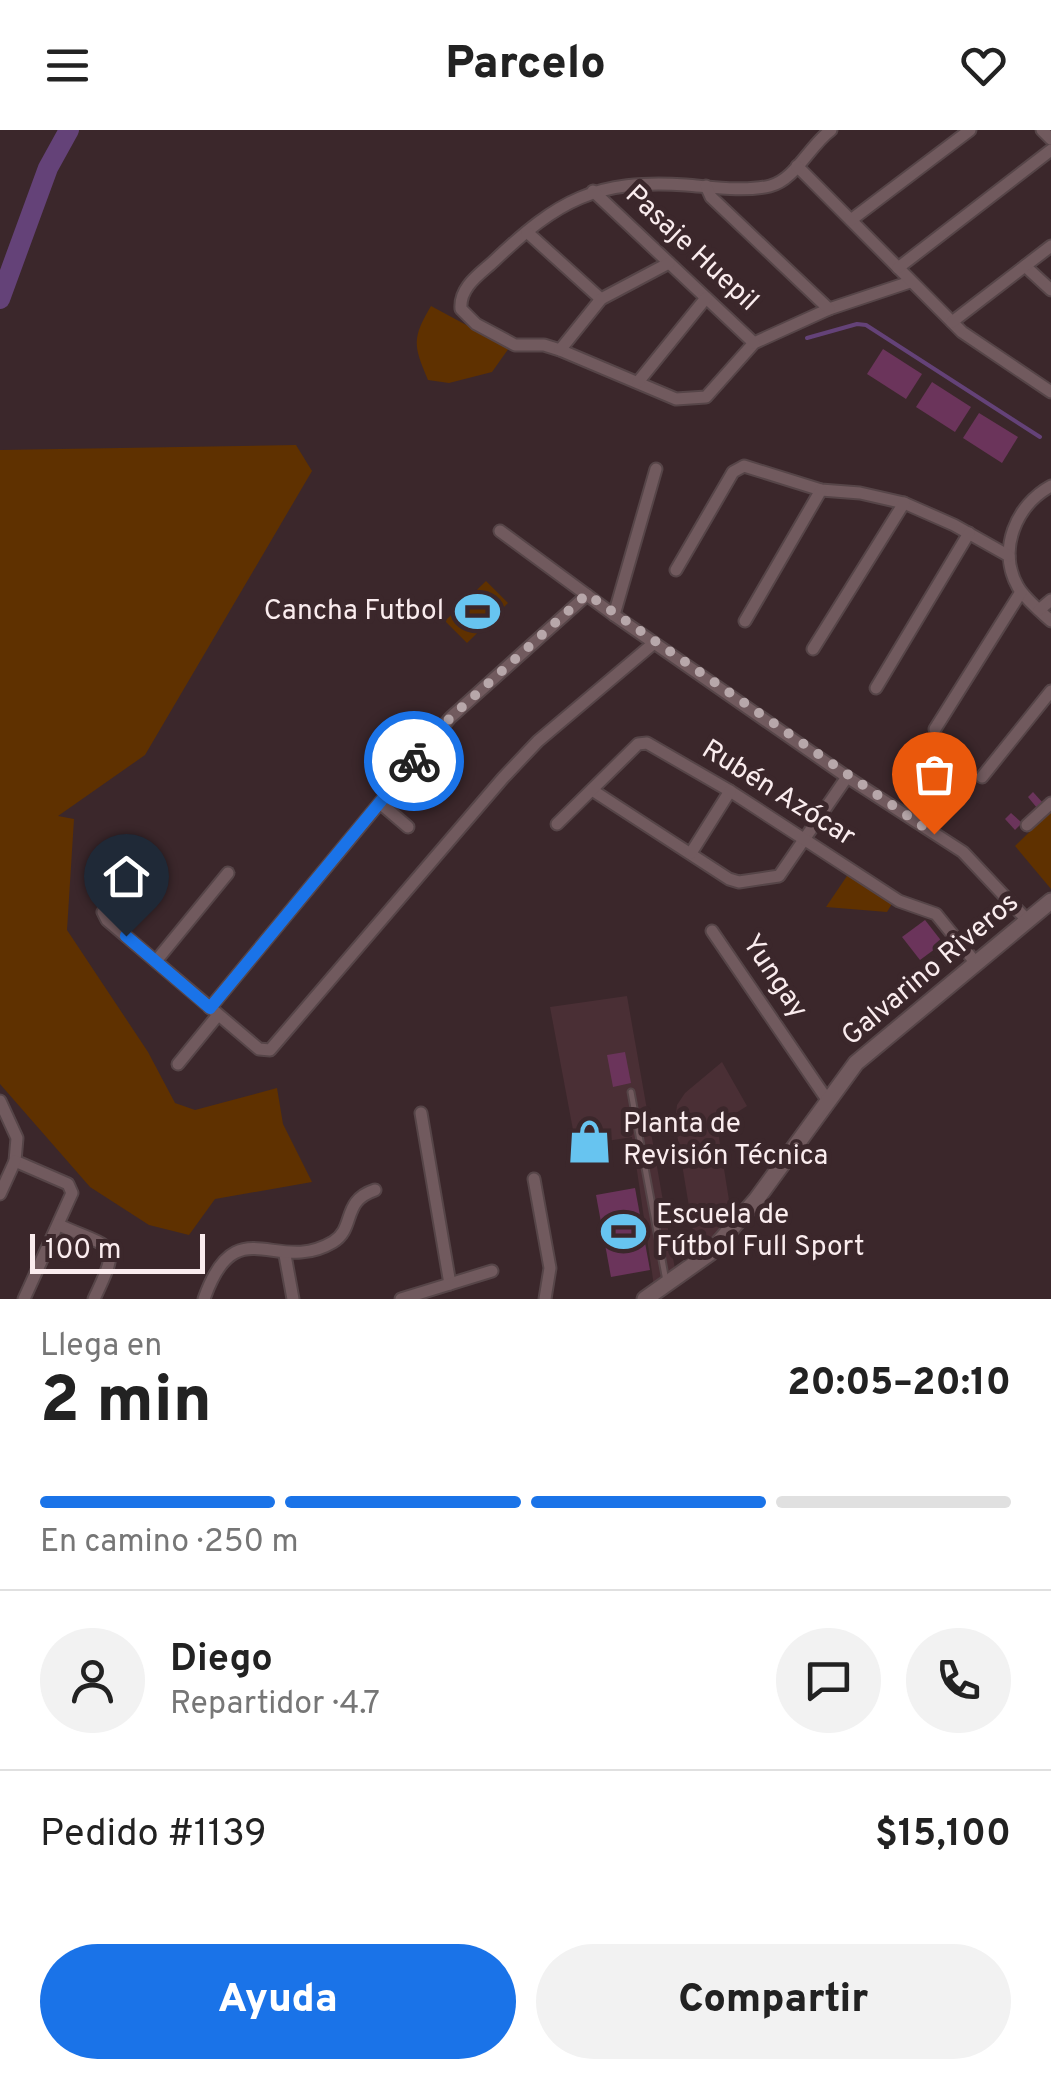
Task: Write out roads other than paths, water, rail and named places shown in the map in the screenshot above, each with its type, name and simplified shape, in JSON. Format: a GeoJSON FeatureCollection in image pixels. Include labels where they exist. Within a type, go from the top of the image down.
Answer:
{"type":"FeatureCollection","features":[{"type":"Feature","properties":{"kind":"street"},"geometry":{"type":"LineString","coordinates":[[831,130],[808,149],[790,177],[769,186],[635,184],[593,191],[568,202],[527,232],[466,288],[461,309],[476,324],[516,345],[544,345],[560,350],[676,400],[706,397],[754,343],[829,309],[910,282]]}},
{"type":"Feature","properties":{"kind":"street"},"geometry":{"type":"LineString","coordinates":[[851,220],[970,130]]}},
{"type":"Feature","properties":{"kind":"street"},"geometry":{"type":"LineString","coordinates":[[1042,130],[1051,138]]}},
{"type":"Feature","properties":{"kind":"street"},"geometry":{"type":"LineString","coordinates":[[898,268],[1051,150]]}},
{"type":"Feature","properties":{"kind":"street"},"geometry":{"type":"LineString","coordinates":[[797,166],[952,322],[1051,392]]}},
{"type":"Feature","properties":{"kind":"street"},"geometry":{"type":"LineString","coordinates":[[706,186],[711,197],[829,309]]}},
{"type":"Feature","properties":{"kind":"street","name":"Pasaje Huepil"},"geometry":{"type":"LineString","coordinates":[[593,191],[754,343]]}},
{"type":"Feature","properties":{"kind":"street"},"geometry":{"type":"LineString","coordinates":[[527,232],[601,300]]}},
{"type":"Feature","properties":{"kind":"street"},"geometry":{"type":"LineString","coordinates":[[952,322],[1051,246]]}},
{"type":"Feature","properties":{"kind":"street"},"geometry":{"type":"LineString","coordinates":[[560,350],[601,300],[669,263]]}},
{"type":"Feature","properties":{"kind":"street"},"geometry":{"type":"LineString","coordinates":[[1025,266],[1051,290]]}},
{"type":"Feature","properties":{"kind":"street"},"geometry":{"type":"LineString","coordinates":[[638,382],[706,298]]}},
{"type":"Feature","properties":{"kind":"street"},"geometry":{"type":"LineString","coordinates":[[676,570],[736,469],[750,466],[821,490],[860,492],[904,504],[970,533],[1010,556]]}},
{"type":"Feature","properties":{"kind":"street"},"geometry":{"type":"LineString","coordinates":[[614,615],[656,469]]}},
{"type":"Feature","properties":{"kind":"street"},"geometry":{"type":"LineString","coordinates":[[1051,486],[1036,496],[1017,520],[1010,556],[1021,592],[1051,622]]}},
{"type":"Feature","properties":{"kind":"street"},"geometry":{"type":"LineString","coordinates":[[744,622],[821,490]]}},
{"type":"Feature","properties":{"kind":"street"},"geometry":{"type":"LineString","coordinates":[[813,649],[904,504]]}},
{"type":"Feature","properties":{"kind":"street"},"geometry":{"type":"LineString","coordinates":[[500,530],[654,643],[963,852],[1027,920]]}},
{"type":"Feature","properties":{"kind":"street"},"geometry":{"type":"LineString","coordinates":[[876,688],[970,533]]}},
{"type":"Feature","properties":{"kind":"street"},"geometry":{"type":"LineString","coordinates":[[935,729],[1021,592]]}},
{"type":"Feature","properties":{"kind":"street"},"geometry":{"type":"LineString","coordinates":[[178,1064],[214,1012],[450,718],[587,594]]}},
{"type":"Feature","properties":{"kind":"street"},"geometry":{"type":"LineString","coordinates":[[1039,610],[1051,600]]}},
{"type":"Feature","properties":{"kind":"street"},"geometry":{"type":"LineString","coordinates":[[136,870],[103,912],[107,920],[259,1049],[270,1050],[538,741],[654,643]]}},
{"type":"Feature","properties":{"kind":"street"},"geometry":{"type":"LineString","coordinates":[[982,777],[1051,691]]}},
{"type":"Feature","properties":{"kind":"street","name":"Rubén Azócar"},"geometry":{"type":"LineString","coordinates":[[557,824],[638,744],[647,743],[730,791],[899,901],[936,914],[976,962]]}},
{"type":"Feature","properties":{"kind":"street"},"geometry":{"type":"LineString","coordinates":[[592,790],[729,879],[772,880],[780,876],[847,777]]}},
{"type":"Feature","properties":{"kind":"street"},"geometry":{"type":"LineString","coordinates":[[691,853],[730,791]]}},
{"type":"Feature","properties":{"kind":"street"},"geometry":{"type":"LineString","coordinates":[[1027,826],[1051,802]]}},
{"type":"Feature","properties":{"kind":"street"},"geometry":{"type":"LineString","coordinates":[[380,803],[408,827]]}},
{"type":"Feature","properties":{"kind":"street"},"geometry":{"type":"LineString","coordinates":[[156,961],[228,872]]}},
{"type":"Feature","properties":{"kind":"street","name":"Galvarino Riveros"},"geometry":{"type":"LineString","coordinates":[[645,1299],[710,1253],[756,1200],[856,1064],[1051,902]]}},
{"type":"Feature","properties":{"kind":"street","name":"Yungay"},"geometry":{"type":"LineString","coordinates":[[712,930],[828,1101]]}},
{"type":"Feature","properties":{"kind":"street"},"geometry":{"type":"LineString","coordinates":[[0,1101],[17,1138],[15,1161],[0,1194]]}},
{"type":"Feature","properties":{"kind":"street"},"geometry":{"type":"LineString","coordinates":[[421,1113],[450,1284]]}},
{"type":"Feature","properties":{"kind":"street"},"geometry":{"type":"LineString","coordinates":[[15,1161],[68,1184],[72,1193],[24,1299]]}},
{"type":"Feature","properties":{"kind":"street"},"geometry":{"type":"LineString","coordinates":[[534,1180],[550,1268],[545,1299]]}},
{"type":"Feature","properties":{"kind":"street"},"geometry":{"type":"LineString","coordinates":[[204,1299],[232,1252],[251,1246],[285,1254],[318,1249],[336,1241],[354,1202],[375,1190]]}},
{"type":"Feature","properties":{"kind":"street"},"geometry":{"type":"LineString","coordinates":[[59,1225],[107,1246],[112,1254],[94,1299]]}},
{"type":"Feature","properties":{"kind":"street"},"geometry":{"type":"LineString","coordinates":[[285,1254],[293,1299]]}},
{"type":"Feature","properties":{"kind":"street"},"geometry":{"type":"LineString","coordinates":[[400,1299],[492,1271]]}},
{"type":"Feature","properties":{"kind":"lane"},"geometry":{"type":"LineString","coordinates":[[631,1092],[666,1284]]}},
{"type":"Feature","properties":{"kind":"waterway"},"geometry":{"type":"LineString","coordinates":[[0,299],[48,168],[69,130]]}},
{"type":"Feature","properties":{"kind":"waterway"},"geometry":{"type":"LineString","coordinates":[[807,338],[866,325],[1040,437]]}},
{"type":"Feature","properties":{"kind":"place","name":"Cancha Futbol"},"geometry":{"type":"Point","coordinates":[477,612]}},
{"type":"Feature","properties":{"kind":"place","name":"Planta de Revisión Técnica"},"geometry":{"type":"Point","coordinates":[590,1141]}},
{"type":"Feature","properties":{"kind":"place","name":"Escuela de Fútbol Full Sport"},"geometry":{"type":"Point","coordinates":[623,1232]}}]}
